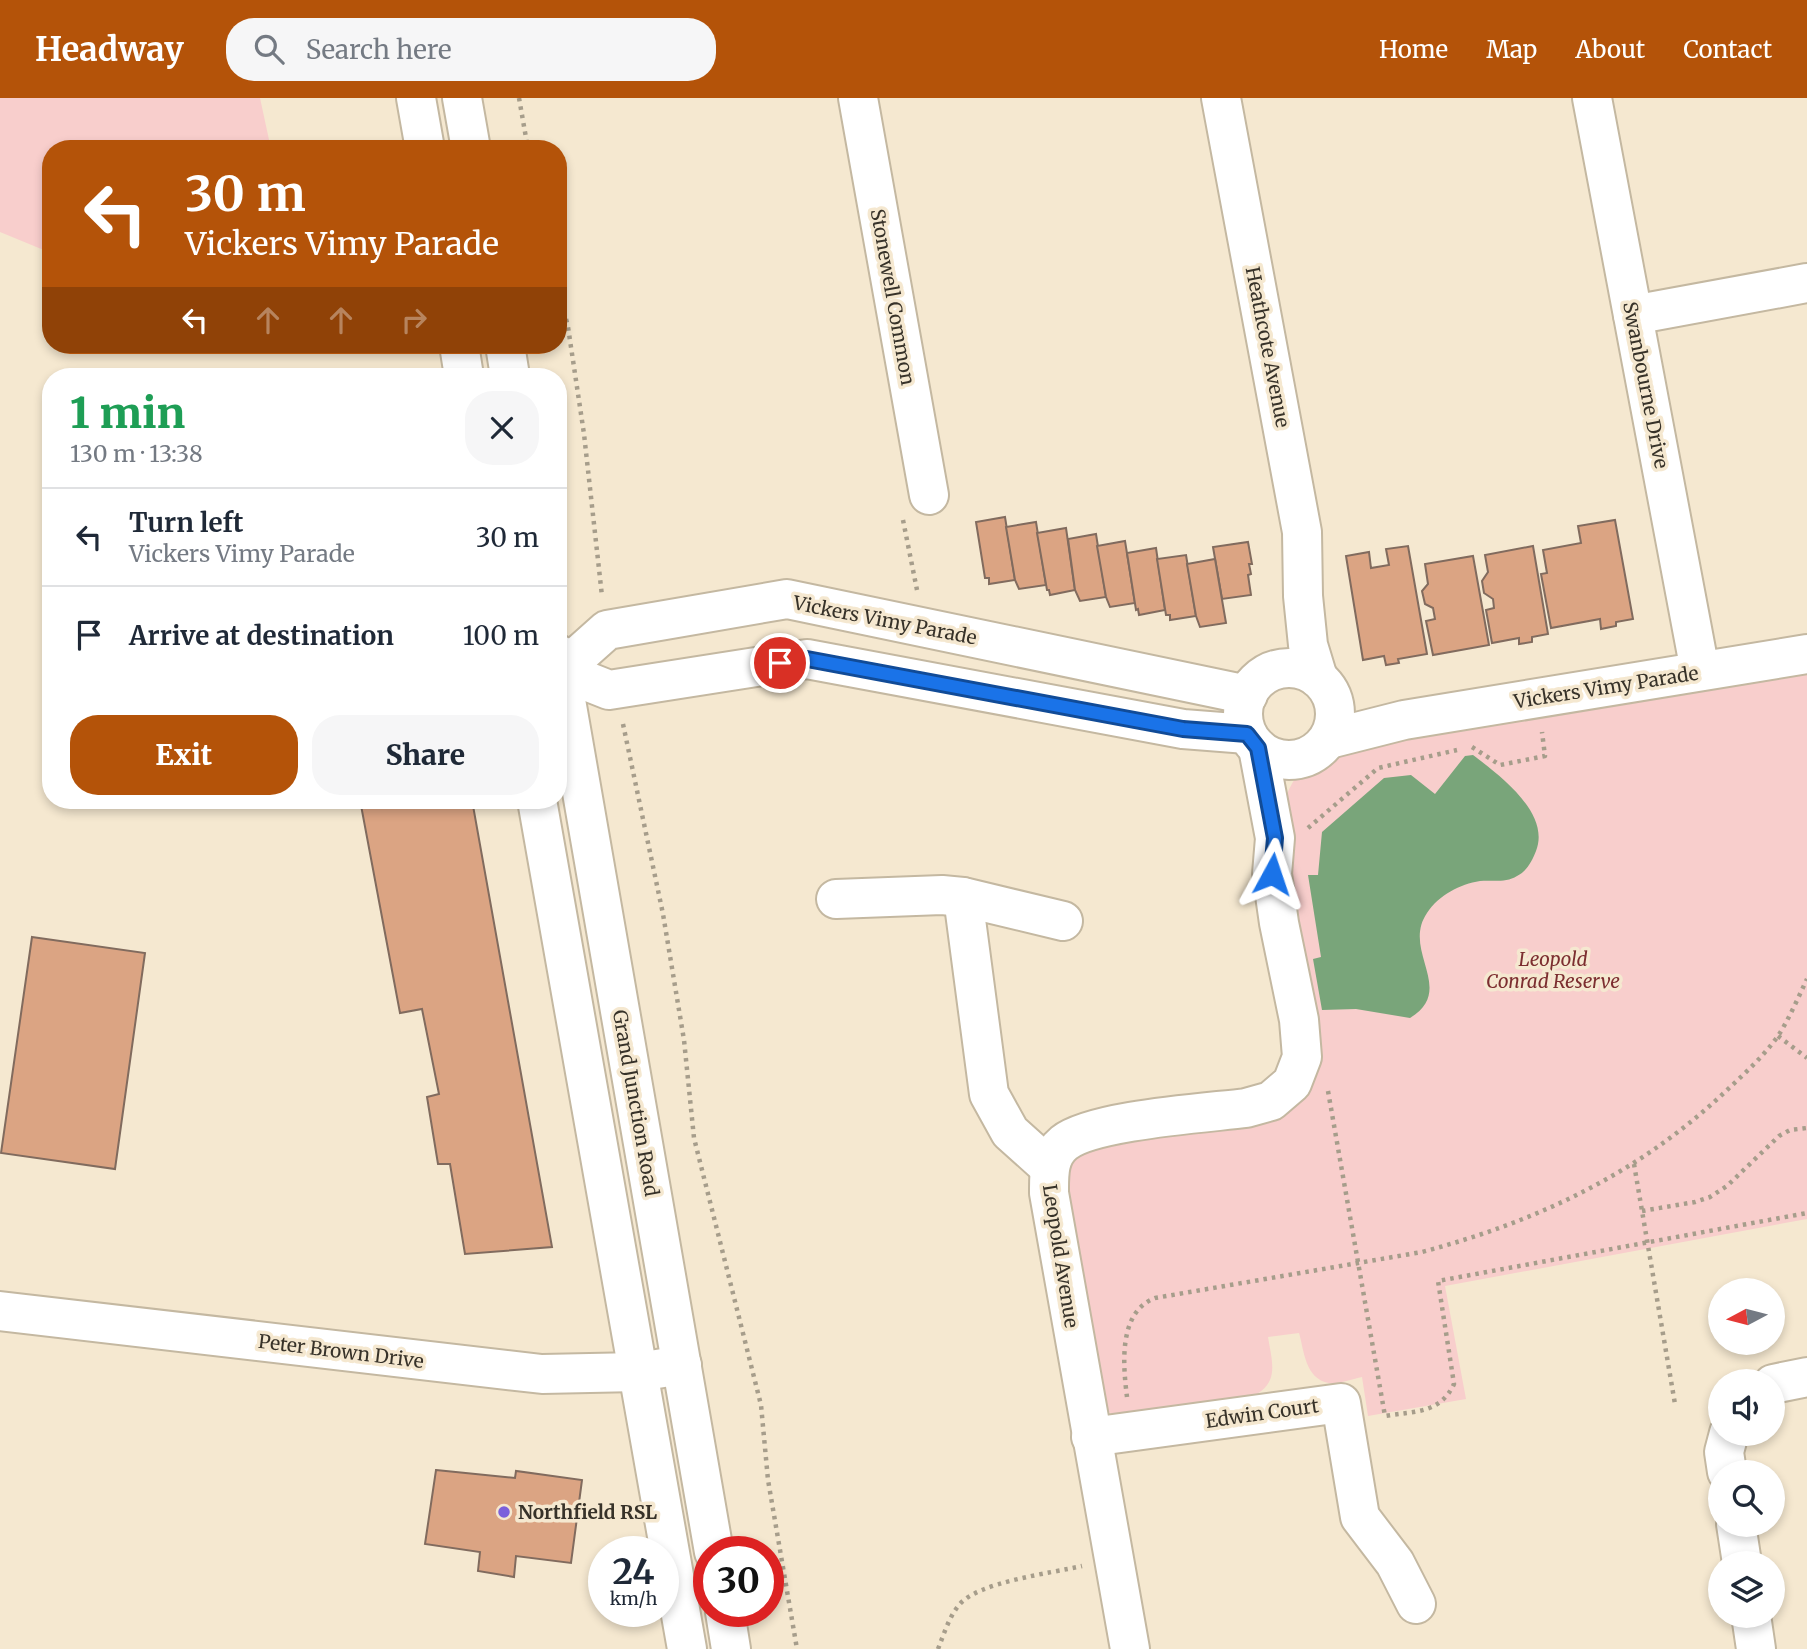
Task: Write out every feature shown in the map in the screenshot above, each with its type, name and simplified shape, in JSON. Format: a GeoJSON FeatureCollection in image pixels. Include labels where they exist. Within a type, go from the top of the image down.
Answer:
{"type":"FeatureCollection","features":[{"type":"Feature","properties":{"kind":"main road"},"geometry":{"type":"LineString","coordinates":[[416,98],[423,140]]}},
{"type":"Feature","properties":{"kind":"main road"},"geometry":{"type":"LineString","coordinates":[[462,98],[469,140]]}},
{"type":"Feature","properties":{"kind":"main road","name":"Stonewell Common"},"geometry":{"type":"LineString","coordinates":[[858,98],[929,495]]}},
{"type":"Feature","properties":{"kind":"main road","name":"Heathcote Avenue"},"geometry":{"type":"LineString","coordinates":[[1221,98],[1303,532],[1303,596],[1308,645],[1326,689]]}},
{"type":"Feature","properties":{"kind":"main road","name":"Swanbourne Drive"},"geometry":{"type":"LineString","coordinates":[[1592,98],[1700,671]]}},
{"type":"Feature","properties":{"kind":"main road"},"geometry":{"type":"LineString","coordinates":[[1633,315],[1807,283]]}},
{"type":"Feature","properties":{"kind":"main road","name":"Heathcote Avenue"},"geometry":{"type":"LineString","coordinates":[[1257,684],[1287,645],[1303,596]]}},
{"type":"Feature","properties":{"kind":"main road","name":"Vickers Vimy Parade"},"geometry":{"type":"LineString","coordinates":[[567,660],[607,630],[787,599],[1257,684]]}},
{"type":"Feature","properties":{"kind":"main road","name":"Vickers Vimy Parade"},"geometry":{"type":"LineString","coordinates":[[1317,748],[1404,720],[1807,654]]}},
{"type":"Feature","properties":{"kind":"main road"},"geometry":{"type":"LineString","coordinates":[[567,670],[609,690],[807,659],[1253,741]]}},
{"type":"Feature","properties":{"kind":"main road"},"geometry":{"type":"LineString","coordinates":[[1280,669],[1307,671],[1326,689],[1336,712],[1335,726],[1317,748],[1280,760],[1268,756],[1253,741],[1244,721],[1244,708],[1257,684],[1280,669]]}},
{"type":"Feature","properties":{"kind":"main road","name":"Vickers Vimy Parade"},"geometry":{"type":"LineString","coordinates":[[1326,689],[1404,720]]}},
{"type":"Feature","properties":{"kind":"main road","name":"Grand Junction Road"},"geometry":{"type":"LineString","coordinates":[[567,711],[711,1536]]}},
{"type":"Feature","properties":{"kind":"main road","name":"Leopold Avenue"},"geometry":{"type":"LineString","coordinates":[[1253,741],[1290,839]]}},
{"type":"Feature","properties":{"kind":"main road","name":"Leopold Avenue"},"geometry":{"type":"LineString","coordinates":[[1130,1649],[1049,1193],[1049,1167],[1063,1144],[1088,1130],[1246,1108],[1271,1101],[1293,1083],[1302,1057],[1299,1020],[1272,874],[1290,839],[1317,748]]}},
{"type":"Feature","properties":{"kind":"main road"},"geometry":{"type":"LineString","coordinates":[[539,809],[687,1649]]}},
{"type":"Feature","properties":{"kind":"main road"},"geometry":{"type":"LineString","coordinates":[[836,899],[942,895],[963,897],[1063,921]]}},
{"type":"Feature","properties":{"kind":"main road"},"geometry":{"type":"LineString","coordinates":[[963,897],[989,1094],[1010,1132],[1049,1167]]}},
{"type":"Feature","properties":{"kind":"main road","name":"Peter Brown Drive"},"geometry":{"type":"LineString","coordinates":[[0,1311],[542,1374],[638,1372],[682,1364]]}},
{"type":"Feature","properties":{"kind":"main road"},"geometry":{"type":"LineString","coordinates":[[1785,1382],[1807,1377]]}},
{"type":"Feature","properties":{"kind":"main road","name":"Edwin Court"},"geometry":{"type":"LineString","coordinates":[[1091,1437],[1341,1403],[1360,1517],[1395,1563],[1416,1604]]}},
{"type":"Feature","properties":{"kind":"main road"},"geometry":{"type":"LineString","coordinates":[[727,1627],[731,1649]]}},
{"type":"Feature","properties":{"kind":"main road"},"geometry":{"type":"LineString","coordinates":[[1753,1628],[1756,1649]]}},
{"type":"Feature","properties":{"kind":"path"},"geometry":{"type":"LineString","coordinates":[[519,98],[526,140]]}},
{"type":"Feature","properties":{"kind":"path"},"geometry":{"type":"LineString","coordinates":[[567,323],[584,434],[600,596],[613,594]]}},
{"type":"Feature","properties":{"kind":"path"},"geometry":{"type":"LineString","coordinates":[[920,591],[915,589],[901,509],[929,495]]}},
{"type":"Feature","properties":{"kind":"path"},"geometry":{"type":"LineString","coordinates":[[622,712],[624,733],[663,915],[684,1041],[694,1138],[761,1405],[768,1480],[797,1649]]}},
{"type":"Feature","properties":{"kind":"path"},"geometry":{"type":"LineString","coordinates":[[1290,839],[1307,829],[1378,768],[1473,747],[1500,765],[1545,756],[1541,719]]}},
{"type":"Feature","properties":{"kind":"path"},"geometry":{"type":"LineString","coordinates":[[1127,1399],[1124,1350],[1128,1328],[1135,1312],[1144,1302],[1422,1252],[1507,1225],[1573,1198],[1634,1164],[1712,1104],[1751,1067],[1778,1035],[1807,979]]}},
{"type":"Feature","properties":{"kind":"path"},"geometry":{"type":"LineString","coordinates":[[1778,1035],[1807,1058]]}},
{"type":"Feature","properties":{"kind":"path"},"geometry":{"type":"LineString","coordinates":[[1328,1088],[1385,1416],[1441,1404],[1454,1384],[1438,1281],[1807,1213]]}},
{"type":"Feature","properties":{"kind":"path"},"geometry":{"type":"LineString","coordinates":[[1642,1211],[1710,1197],[1727,1186],[1779,1136],[1790,1130],[1807,1128]]}},
{"type":"Feature","properties":{"kind":"path"},"geometry":{"type":"LineString","coordinates":[[1634,1164],[1675,1404]]}},
{"type":"Feature","properties":{"kind":"path"},"geometry":{"type":"LineString","coordinates":[[938,1649],[959,1604],[972,1593],[997,1585],[1114,1560]]}},
{"type":"Feature","properties":{"kind":"green space"},"geometry":{"type":"Polygon","coordinates":[[[0,98],[260,98],[269,140],[42,140],[42,249],[0,232],[0,98]]]}},
{"type":"Feature","properties":{"kind":"green space","name":"Leopold Conrad Reserve"},"geometry":{"type":"Polygon","coordinates":[[[1807,664],[1807,1219],[1445,1286],[1466,1399],[1368,1416],[1362,1377],[1329,1383],[1315,1376],[1307,1363],[1299,1333],[1268,1337],[1271,1378],[1262,1391],[1253,1396],[1120,1418],[1107,1411],[1061,1180],[1070,1164],[1094,1145],[1294,1098],[1281,810],[1291,785],[1300,772],[1320,755],[1807,664]]]}},
{"type":"Feature","properties":{"kind":"shaded area"},"geometry":{"type":"Polygon","coordinates":[[[1473,755],[1508,784],[1530,809],[1539,837],[1531,862],[1513,878],[1480,881],[1451,891],[1427,913],[1421,927],[1420,941],[1429,982],[1429,995],[1423,1007],[1410,1018],[1356,1009],[1322,1010],[1313,959],[1321,957],[1308,875],[1318,875],[1322,832],[1384,778],[1411,775],[1435,794],[1465,756],[1473,755]]]}},
{"type":"Feature","properties":{"kind":"building"},"geometry":{"type":"Polygon","coordinates":[[[1005,517],[1015,580],[989,584],[989,578],[985,578],[976,522],[1005,517]]]}},
{"type":"Feature","properties":{"kind":"building"},"geometry":{"type":"Polygon","coordinates":[[[1615,520],[1633,619],[1616,622],[1616,626],[1601,629],[1600,619],[1551,628],[1541,574],[1547,573],[1543,550],[1581,543],[1578,526],[1615,520]]]}},
{"type":"Feature","properties":{"kind":"building"},"geometry":{"type":"Polygon","coordinates":[[[1036,522],[1046,585],[1019,589],[1006,527],[1036,522]]]}},
{"type":"Feature","properties":{"kind":"building"},"geometry":{"type":"Polygon","coordinates":[[[1066,528],[1075,590],[1050,595],[1037,533],[1066,528]]]}},
{"type":"Feature","properties":{"kind":"building"},"geometry":{"type":"Polygon","coordinates":[[[1096,534],[1106,597],[1080,601],[1075,590],[1068,539],[1096,534]]]}},
{"type":"Feature","properties":{"kind":"building"},"geometry":{"type":"Polygon","coordinates":[[[1125,541],[1135,603],[1110,607],[1097,546],[1125,541]]]}},
{"type":"Feature","properties":{"kind":"building"},"geometry":{"type":"Polygon","coordinates":[[[1248,542],[1252,564],[1249,564],[1251,574],[1248,575],[1251,595],[1222,599],[1213,547],[1248,542]]]}},
{"type":"Feature","properties":{"kind":"building"},"geometry":{"type":"Polygon","coordinates":[[[1408,546],[1427,654],[1398,659],[1399,663],[1386,665],[1384,656],[1363,660],[1346,556],[1369,552],[1371,568],[1389,565],[1386,549],[1408,546]]]}},
{"type":"Feature","properties":{"kind":"building"},"geometry":{"type":"Polygon","coordinates":[[[1533,546],[1548,634],[1532,637],[1532,642],[1519,644],[1519,638],[1492,643],[1486,610],[1494,608],[1493,599],[1484,593],[1482,581],[1488,572],[1485,555],[1533,546]]]}},
{"type":"Feature","properties":{"kind":"building"},"geometry":{"type":"Polygon","coordinates":[[[1156,548],[1165,610],[1139,615],[1127,553],[1156,548]]]}},
{"type":"Feature","properties":{"kind":"building"},"geometry":{"type":"Polygon","coordinates":[[[1186,555],[1196,616],[1170,620],[1170,615],[1166,615],[1157,559],[1186,555]]]}},
{"type":"Feature","properties":{"kind":"building"},"geometry":{"type":"Polygon","coordinates":[[[1473,556],[1489,645],[1433,655],[1426,621],[1435,619],[1433,608],[1425,604],[1422,591],[1428,584],[1425,564],[1473,556]]]}},
{"type":"Feature","properties":{"kind":"building"},"geometry":{"type":"Polygon","coordinates":[[[1215,559],[1226,623],[1200,627],[1187,564],[1215,559]]]}},
{"type":"Feature","properties":{"kind":"building"},"geometry":{"type":"Polygon","coordinates":[[[362,809],[474,809],[552,1247],[465,1254],[450,1164],[438,1164],[427,1097],[439,1094],[422,1009],[400,1013],[362,809]]]}},
{"type":"Feature","properties":{"kind":"building"},"geometry":{"type":"Polygon","coordinates":[[[32,937],[145,953],[115,1169],[1,1153],[32,937]]]}},
{"type":"Feature","properties":{"kind":"building","name":"Northfield RSL"},"geometry":{"type":"Polygon","coordinates":[[[436,1470],[515,1478],[516,1471],[582,1480],[571,1563],[516,1556],[514,1577],[478,1571],[480,1552],[425,1544],[436,1470]]]}},
{"type":"Feature","properties":{"kind":"place","name":"Northfield RSL"},"geometry":{"type":"Point","coordinates":[504,1512]}},
{"type":"Feature","properties":{"kind":"route"},"geometry":{"type":"LineString","coordinates":[[780,663],[807,659],[1183,729],[1247,734],[1258,748],[1275,838],[1272,874]]}}]}
